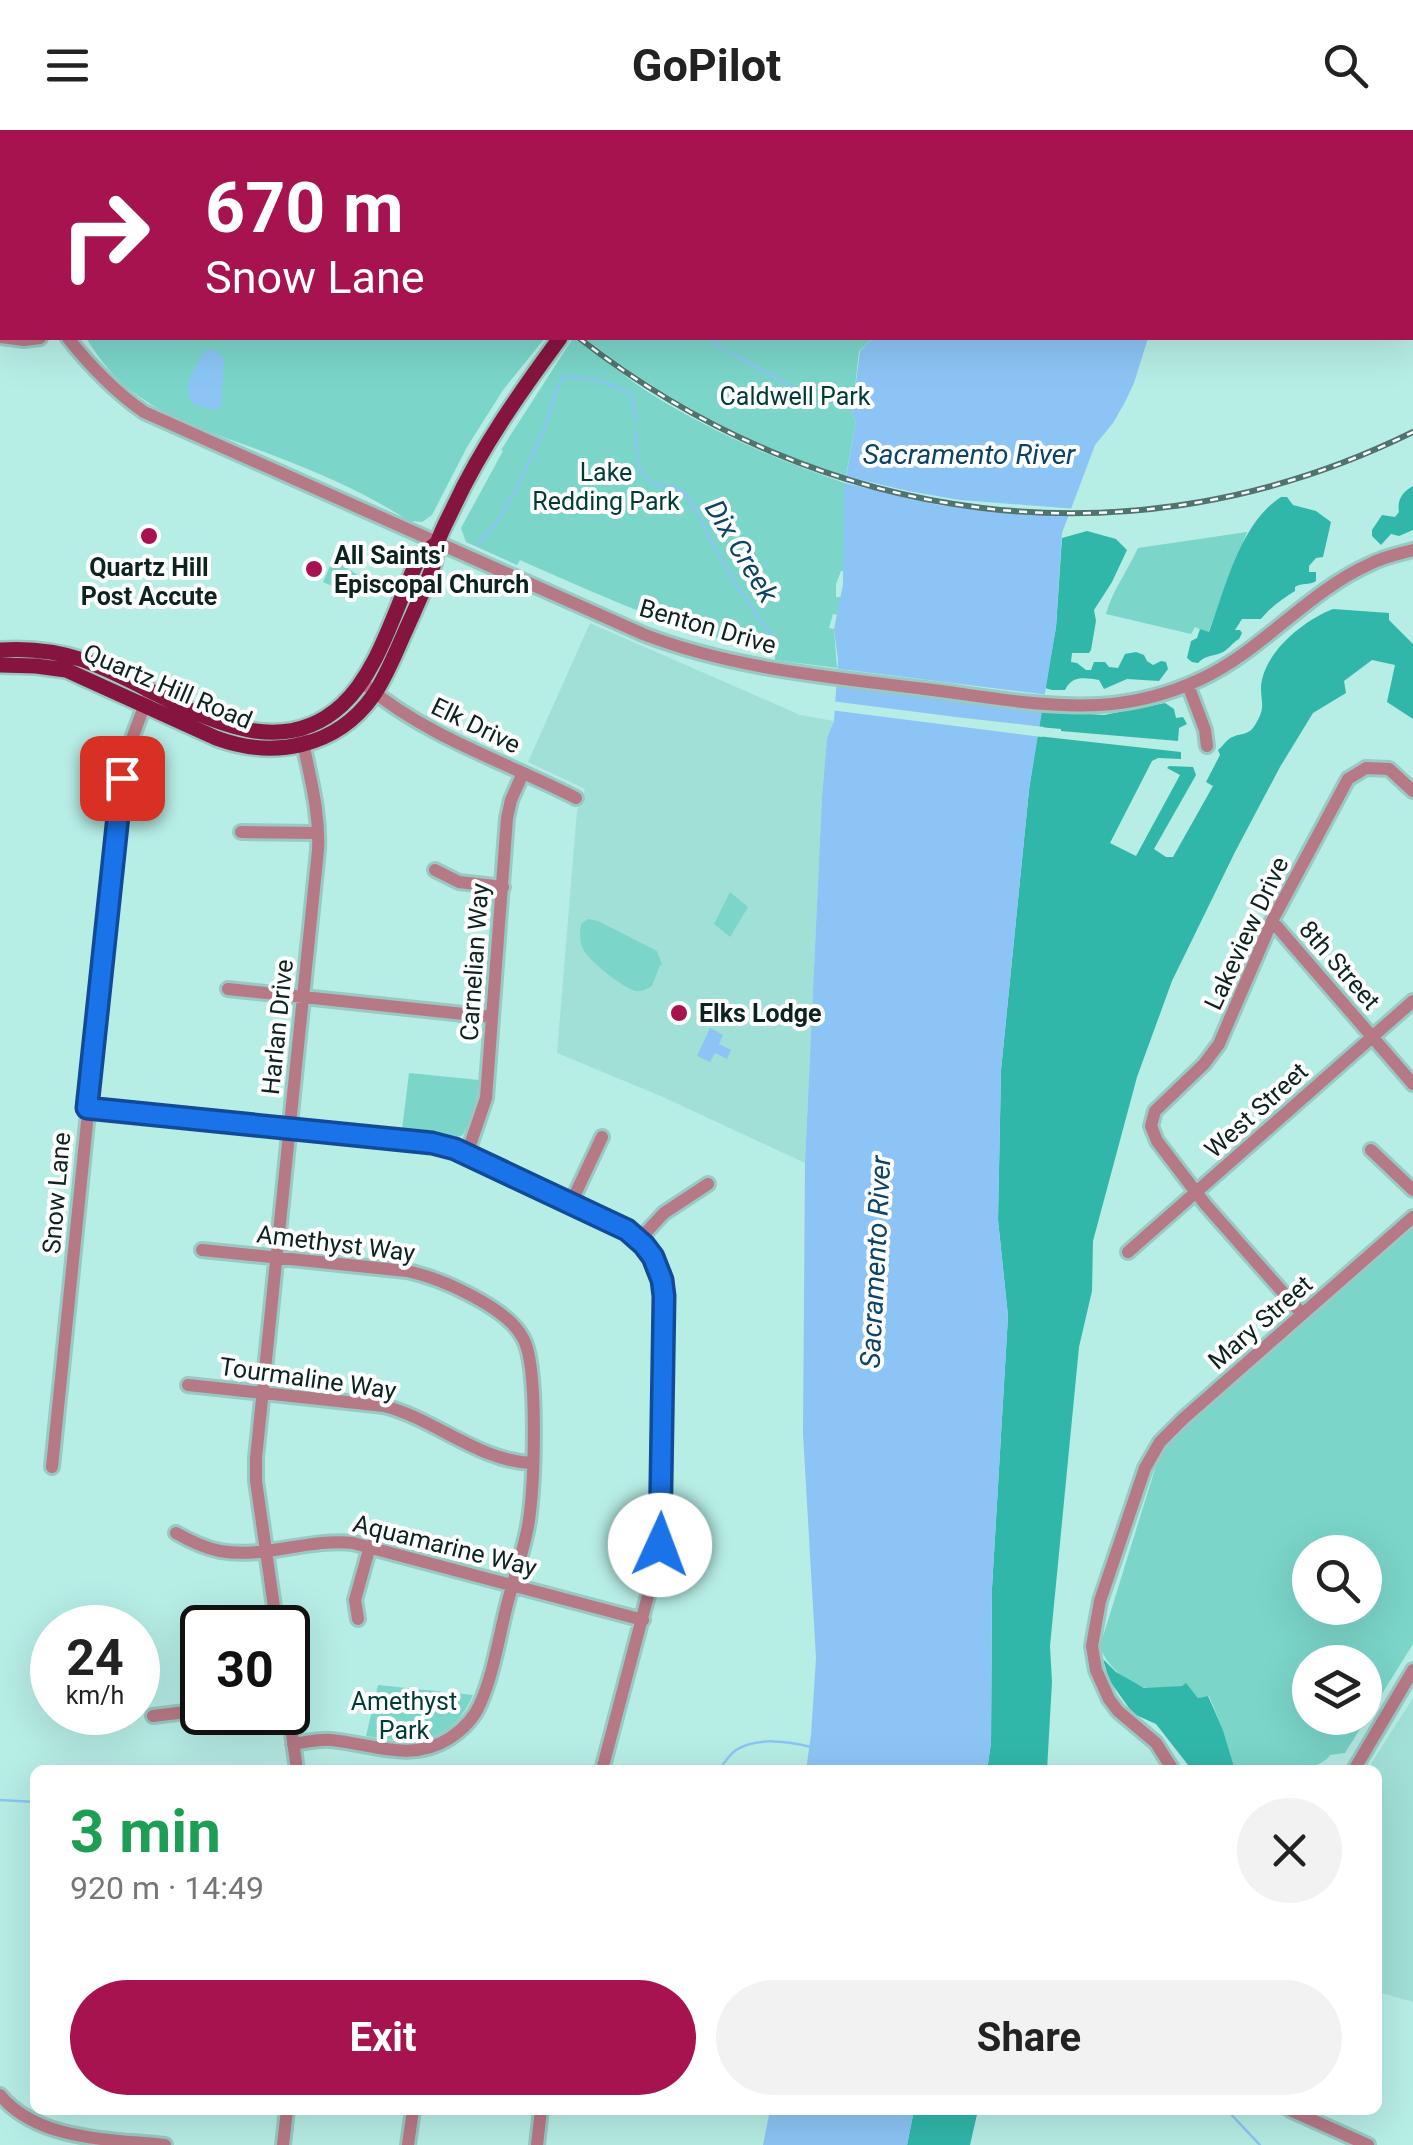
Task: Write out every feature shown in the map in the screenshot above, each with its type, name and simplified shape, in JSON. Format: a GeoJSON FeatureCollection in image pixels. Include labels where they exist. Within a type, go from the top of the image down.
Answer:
{"type":"FeatureCollection","features":[{"type":"Feature","properties":{"kind":"main road","name":"Quartz Hill Road"},"geometry":{"type":"LineString","coordinates":[[0,666],[66,670],[240,746],[275,749],[302,737],[369,688],[420,557],[437,543],[493,436],[559,340]]}},
{"type":"Feature","properties":{"kind":"main road","name":"Quartz Hill Road"},"geometry":{"type":"LineString","coordinates":[[0,650],[69,656],[239,729],[302,737]]}},
{"type":"Feature","properties":{"kind":"street","name":"Benton Drive"},"geometry":{"type":"LineString","coordinates":[[70,340],[91,367],[144,412],[658,640],[721,658],[799,673],[1041,704],[1133,701],[1188,685],[1220,669],[1324,591],[1370,564],[1413,550]]}},
{"type":"Feature","properties":{"kind":"street"},"geometry":{"type":"LineString","coordinates":[[1188,685],[1207,746]]}},
{"type":"Feature","properties":{"kind":"street","name":"Elk Drive"},"geometry":{"type":"LineString","coordinates":[[369,688],[440,735],[576,798]]}},
{"type":"Feature","properties":{"kind":"street","name":"Snow Lane"},"geometry":{"type":"LineString","coordinates":[[52,1467],[122,778],[151,690]]}},
{"type":"Feature","properties":{"kind":"street","name":"Harlan Drive"},"geometry":{"type":"LineString","coordinates":[[273,1605],[255,1474],[318,834],[314,789],[302,737]]}},
{"type":"Feature","properties":{"kind":"street","name":"Lakeview Drive"},"geometry":{"type":"LineString","coordinates":[[1197,1192],[1152,1134],[1155,1110],[1219,1044],[1272,921],[1344,785],[1361,769],[1378,767],[1397,774],[1413,791]]}},
{"type":"Feature","properties":{"kind":"street","name":"Carnelian Way"},"geometry":{"type":"LineString","coordinates":[[467,1154],[486,1105],[507,818],[523,772]]}},
{"type":"Feature","properties":{"kind":"street"},"geometry":{"type":"LineString","coordinates":[[241,832],[318,834]]}},
{"type":"Feature","properties":{"kind":"street"},"geometry":{"type":"LineString","coordinates":[[435,870],[459,882],[502,887]]}},
{"type":"Feature","properties":{"kind":"street","name":"8th Street"},"geometry":{"type":"LineString","coordinates":[[1272,921],[1413,1084]]}},
{"type":"Feature","properties":{"kind":"street"},"geometry":{"type":"LineString","coordinates":[[228,989],[492,1017]]}},
{"type":"Feature","properties":{"kind":"street","name":"West Street"},"geometry":{"type":"LineString","coordinates":[[1128,1252],[1413,1001]]}},
{"type":"Feature","properties":{"kind":"street"},"geometry":{"type":"LineString","coordinates":[[87,1108],[432,1143],[467,1154],[622,1227],[649,1251],[664,1296],[660,1550],[603,1765]]}},
{"type":"Feature","properties":{"kind":"street"},"geometry":{"type":"LineString","coordinates":[[571,1203],[602,1137]]}},
{"type":"Feature","properties":{"kind":"street"},"geometry":{"type":"LineString","coordinates":[[1371,1150],[1413,1190]]}},
{"type":"Feature","properties":{"kind":"street"},"geometry":{"type":"LineString","coordinates":[[639,1240],[676,1203],[708,1184]]}},
{"type":"Feature","properties":{"kind":"street"},"geometry":{"type":"LineString","coordinates":[[1197,1192],[1302,1314]]}},
{"type":"Feature","properties":{"kind":"street","name":"Mary Street"},"geometry":{"type":"LineString","coordinates":[[1170,1765],[1156,1744],[1113,1705],[1092,1651],[1100,1601],[1145,1468],[1160,1442],[1176,1426],[1413,1218]]}},
{"type":"Feature","properties":{"kind":"street","name":"Amethyst Way"},"geometry":{"type":"LineString","coordinates":[[202,1250],[412,1272],[504,1314],[523,1337],[532,1364],[528,1526],[482,1701],[468,1722],[448,1739],[424,1750],[401,1752],[334,1740],[293,1744]]}},
{"type":"Feature","properties":{"kind":"street","name":"Tourmaline Way"},"geometry":{"type":"LineString","coordinates":[[188,1384],[384,1406],[490,1454],[532,1463]]}},
{"type":"Feature","properties":{"kind":"street","name":"Aquamarine Way"},"geometry":{"type":"LineString","coordinates":[[176,1534],[219,1551],[340,1541],[370,1546],[643,1620]]}},
{"type":"Feature","properties":{"kind":"street"},"geometry":{"type":"LineString","coordinates":[[358,1619],[356,1593],[370,1546]]}},
{"type":"Feature","properties":{"kind":"street"},"geometry":{"type":"LineString","coordinates":[[1357,1765],[1413,1670]]}},
{"type":"Feature","properties":{"kind":"street"},"geometry":{"type":"LineString","coordinates":[[292,1735],[296,1765]]}},
{"type":"Feature","properties":{"kind":"street"},"geometry":{"type":"LineString","coordinates":[[0,2096],[22,2116],[52,2130],[165,2145]]}},
{"type":"Feature","properties":{"kind":"street"},"geometry":{"type":"LineString","coordinates":[[284,2145],[287,2115]]}},
{"type":"Feature","properties":{"kind":"street"},"geometry":{"type":"LineString","coordinates":[[408,2145],[411,2115]]}},
{"type":"Feature","properties":{"kind":"street"},"geometry":{"type":"LineString","coordinates":[[537,2145],[541,2115]]}},
{"type":"Feature","properties":{"kind":"street"},"geometry":{"type":"LineString","coordinates":[[1301,2115],[1368,2145]]}},
{"type":"Feature","properties":{"kind":"shaded area"},"geometry":{"type":"Polygon","coordinates":[[[1413,486],[1413,530],[1399,536],[1391,534],[1381,545],[1372,536],[1372,530],[1382,515],[1395,517],[1401,497],[1413,486]]]}},
{"type":"Feature","properties":{"kind":"shaded area"},"geometry":{"type":"Polygon","coordinates":[[[1281,497],[1316,511],[1331,522],[1323,557],[1309,566],[1309,572],[1316,572],[1316,581],[1295,587],[1261,619],[1242,619],[1235,630],[1242,633],[1239,639],[1223,652],[1192,662],[1187,658],[1191,641],[1200,629],[1209,632],[1244,540],[1281,497]]]}},
{"type":"Feature","properties":{"kind":"shaded area"},"geometry":{"type":"Polygon","coordinates":[[[1087,531],[1116,539],[1127,550],[1094,610],[1091,650],[1072,653],[1071,662],[1086,670],[1091,670],[1094,662],[1118,668],[1125,654],[1136,652],[1153,665],[1166,662],[1168,669],[1159,681],[1127,679],[1104,689],[1099,680],[1084,678],[1071,682],[1065,690],[1045,688],[1056,627],[1062,538],[1087,531]]]}},
{"type":"Feature","properties":{"kind":"shaded area"},"geometry":{"type":"Polygon","coordinates":[[[1333,609],[1389,613],[1389,620],[1413,644],[1413,719],[1387,702],[1395,665],[1372,660],[1344,681],[1346,693],[1313,713],[1235,852],[1172,981],[1137,1077],[1093,1241],[1092,1291],[1079,1347],[1050,1646],[1047,1765],[988,1765],[992,1588],[1008,1316],[998,1220],[1001,1070],[1037,736],[1181,752],[1181,759],[1152,761],[1110,843],[1136,856],[1180,775],[1167,768],[1193,767],[1196,775],[1154,849],[1173,857],[1213,786],[1206,782],[1220,755],[1218,750],[1229,739],[1252,729],[1258,719],[1263,674],[1269,662],[1287,639],[1333,609]]]}},
{"type":"Feature","properties":{"kind":"shaded area"},"geometry":{"type":"Polygon","coordinates":[[[590,623],[800,715],[834,721],[827,738],[822,796],[805,1163],[557,1053],[577,811],[585,789],[528,762],[590,623]]]}},
{"type":"Feature","properties":{"kind":"shaded area"},"geometry":{"type":"Polygon","coordinates":[[[1165,703],[1174,709],[1176,718],[1183,717],[1187,724],[1179,728],[1178,741],[1039,727],[1041,711],[1104,715],[1165,703]]]}},
{"type":"Feature","properties":{"kind":"shaded area"},"geometry":{"type":"Polygon","coordinates":[[[1103,1659],[1116,1672],[1144,1688],[1186,1683],[1198,1698],[1208,1696],[1234,1765],[1188,1765],[1156,1724],[1136,1715],[1109,1680],[1103,1659]]]}},
{"type":"Feature","properties":{"kind":"shaded area"},"geometry":{"type":"Polygon","coordinates":[[[1413,1698],[1413,2002],[1382,1993],[1382,1765],[1370,1765],[1413,1698]]]}},
{"type":"Feature","properties":{"kind":"shaded area"},"geometry":{"type":"Polygon","coordinates":[[[913,2115],[977,2115],[970,2145],[907,2145],[913,2115]]]}},
{"type":"Feature","properties":{"kind":"green space"},"geometry":{"type":"Polygon","coordinates":[[[87,340],[543,340],[503,390],[467,447],[432,515],[412,523],[331,479],[160,409],[119,381],[87,340]]]}},
{"type":"Feature","properties":{"kind":"green space","name":"Lake Redding Park"},"geometry":{"type":"Polygon","coordinates":[[[572,340],[576,340],[648,392],[719,432],[845,483],[844,571],[836,584],[836,597],[841,597],[838,615],[833,614],[829,628],[834,629],[837,668],[775,660],[775,652],[677,625],[520,560],[517,565],[466,542],[461,528],[501,450],[572,340]]]}},
{"type":"Feature","properties":{"kind":"green space","name":"Caldwell Park"},"geometry":{"type":"Polygon","coordinates":[[[587,340],[871,340],[859,351],[852,414],[856,421],[846,476],[742,435],[645,381],[587,340]]]}},
{"type":"Feature","properties":{"kind":"green space"},"geometry":{"type":"Polygon","coordinates":[[[1247,532],[1208,633],[1195,627],[1191,634],[1106,614],[1138,548],[1247,532]]]}},
{"type":"Feature","properties":{"kind":"green space"},"geometry":{"type":"Polygon","coordinates":[[[333,559],[361,577],[353,595],[323,582],[333,559]]]}},
{"type":"Feature","properties":{"kind":"green space"},"geometry":{"type":"Polygon","coordinates":[[[730,892],[748,907],[730,937],[714,924],[730,892]]]}},
{"type":"Feature","properties":{"kind":"green space"},"geometry":{"type":"Polygon","coordinates":[[[588,919],[657,951],[662,965],[652,986],[641,991],[630,989],[592,960],[580,940],[581,924],[588,919]]]}},
{"type":"Feature","properties":{"kind":"green space"},"geometry":{"type":"Polygon","coordinates":[[[409,1073],[479,1080],[475,1109],[463,1135],[455,1138],[402,1130],[409,1073]]]}},
{"type":"Feature","properties":{"kind":"green space"},"geometry":{"type":"Polygon","coordinates":[[[1413,1226],[1413,1644],[1382,1694],[1382,1645],[1292,1645],[1292,1735],[1356,1735],[1345,1753],[1330,1755],[1318,1765],[1234,1765],[1209,1696],[1198,1698],[1186,1684],[1140,1686],[1125,1679],[1103,1653],[1100,1646],[1159,1456],[1208,1405],[1413,1226]]]}},
{"type":"Feature","properties":{"kind":"green space","name":"Amethyst Park"},"geometry":{"type":"Polygon","coordinates":[[[378,1685],[473,1695],[454,1724],[442,1732],[415,1740],[383,1739],[366,1736],[378,1685]]]}},
{"type":"Feature","properties":{"kind":"water","name":"Sacramento River"},"geometry":{"type":"Polygon","coordinates":[[[871,340],[1147,340],[1124,404],[1095,445],[1062,533],[1056,627],[1029,790],[1001,1070],[998,1220],[1008,1316],[992,1588],[988,1765],[807,1765],[816,1658],[803,1434],[805,1163],[822,796],[827,738],[834,721],[838,660],[834,629],[843,584],[844,489],[856,421],[852,414],[860,351],[871,340]]]}},
{"type":"Feature","properties":{"kind":"water"},"geometry":{"type":"Polygon","coordinates":[[[215,349],[224,359],[221,406],[216,410],[193,404],[188,390],[190,377],[204,351],[215,349]]]}},
{"type":"Feature","properties":{"kind":"water"},"geometry":{"type":"Polygon","coordinates":[[[710,1028],[723,1035],[719,1044],[731,1050],[727,1059],[715,1053],[710,1062],[697,1056],[710,1028]]]}},
{"type":"Feature","properties":{"kind":"water"},"geometry":{"type":"Polygon","coordinates":[[[769,2115],[913,2115],[907,2145],[763,2145],[769,2115]]]}},
{"type":"Feature","properties":{"kind":"pier"},"geometry":{"type":"Polygon","coordinates":[[[841,475],[960,500],[1077,509],[1075,515],[1034,515],[938,505],[845,483],[840,481],[841,475]]]}},
{"type":"Feature","properties":{"kind":"pier"},"geometry":{"type":"Polygon","coordinates":[[[832,668],[1049,695],[1046,712],[830,685],[832,668]]]}},
{"type":"Feature","properties":{"kind":"pier"},"geometry":{"type":"Polygon","coordinates":[[[831,701],[1044,727],[1042,737],[830,710],[831,701]]]}},
{"type":"Feature","properties":{"kind":"waterway"},"geometry":{"type":"LineString","coordinates":[[713,340],[798,390]]}},
{"type":"Feature","properties":{"kind":"waterway"},"geometry":{"type":"LineString","coordinates":[[477,545],[497,522],[515,491],[564,376],[601,381],[631,394],[636,422]]}},
{"type":"Feature","properties":{"kind":"waterway"},"geometry":{"type":"LineString","coordinates":[[822,398],[853,407]]}},
{"type":"Feature","properties":{"kind":"waterway","name":"Dix Creek"},"geometry":{"type":"LineString","coordinates":[[636,431],[642,472],[656,484],[677,488],[687,496],[734,581],[774,638]]}},
{"type":"Feature","properties":{"kind":"waterway"},"geometry":{"type":"LineString","coordinates":[[723,1765],[736,1750],[753,1743],[783,1742],[811,1747]]}},
{"type":"Feature","properties":{"kind":"waterway"},"geometry":{"type":"LineString","coordinates":[[0,1800],[30,1802]]}},
{"type":"Feature","properties":{"kind":"waterway"},"geometry":{"type":"LineString","coordinates":[[1232,2115],[1260,2145]]}},
{"type":"Feature","properties":{"kind":"railway"},"geometry":{"type":"LineString","coordinates":[[582,340],[673,402],[773,452],[876,488],[982,508],[1090,513],[1199,502],[1307,475],[1413,432]]}},
{"type":"Feature","properties":{"kind":"place","name":"Quartz Hill Post Accute"},"geometry":{"type":"Point","coordinates":[149,536]}},
{"type":"Feature","properties":{"kind":"place","name":"All Saints' Episcopal Church"},"geometry":{"type":"Point","coordinates":[314,569]}},
{"type":"Feature","properties":{"kind":"place","name":"Elks Lodge"},"geometry":{"type":"Point","coordinates":[679,1013]}},
{"type":"Feature","properties":{"kind":"route"},"geometry":{"type":"LineString","coordinates":[[122,778],[87,1108],[446,1146],[627,1230],[653,1257],[664,1296],[660,1545]]}}]}
